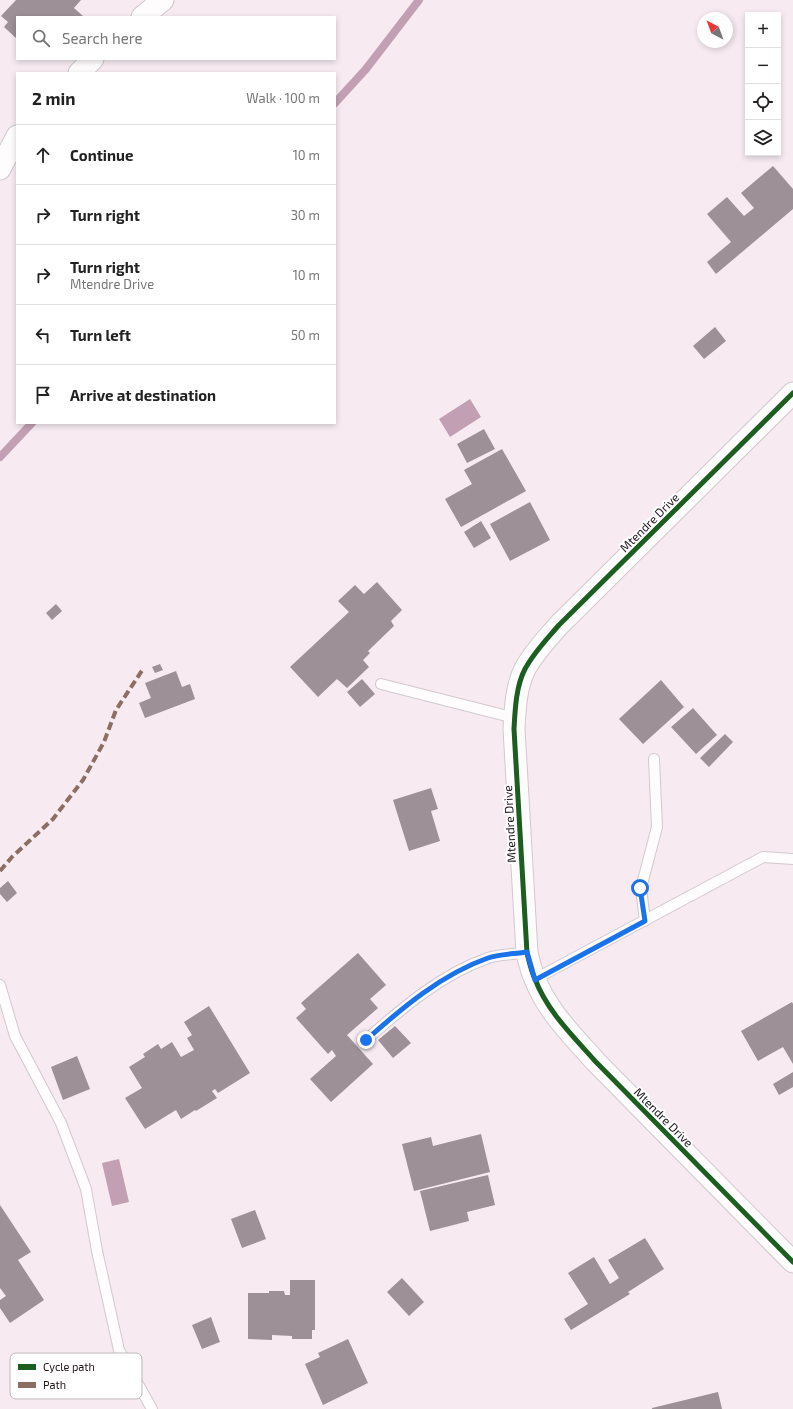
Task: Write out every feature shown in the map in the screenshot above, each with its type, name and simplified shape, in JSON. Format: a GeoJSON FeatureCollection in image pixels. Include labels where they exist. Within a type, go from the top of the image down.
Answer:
{"type":"FeatureCollection","features":[{"type":"Feature","properties":{"kind":"street"},"geometry":{"type":"LineString","coordinates":[[143,16],[163,0]]}},
{"type":"Feature","properties":{"kind":"street"},"geometry":{"type":"LineString","coordinates":[[79,72],[92,60]]}},
{"type":"Feature","properties":{"kind":"street"},"geometry":{"type":"LineString","coordinates":[[0,168],[16,138]]}},
{"type":"Feature","properties":{"kind":"street","name":"Mtendre Drive"},"geometry":{"type":"LineString","coordinates":[[793,393],[559,625],[538,648],[524,670],[516,699],[514,737],[527,952],[535,980],[550,1007],[595,1061],[793,1262]]}},
{"type":"Feature","properties":{"kind":"lane"},"geometry":{"type":"LineString","coordinates":[[381,684],[515,718]]}},
{"type":"Feature","properties":{"kind":"lane"},"geometry":{"type":"LineString","coordinates":[[645,921],[640,888],[657,827],[654,758]]}},
{"type":"Feature","properties":{"kind":"lane"},"geometry":{"type":"LineString","coordinates":[[535,980],[763,857],[793,859]]}},
{"type":"Feature","properties":{"kind":"lane"},"geometry":{"type":"LineString","coordinates":[[366,1040],[399,1011],[447,977],[489,957],[527,952]]}},
{"type":"Feature","properties":{"kind":"lane"},"geometry":{"type":"LineString","coordinates":[[0,985],[15,1036],[61,1123],[86,1189],[97,1251],[121,1353]]}},
{"type":"Feature","properties":{"kind":"lane"},"geometry":{"type":"LineString","coordinates":[[142,1391],[152,1409]]}},
{"type":"Feature","properties":{"kind":"shaded area"},"geometry":{"type":"Polygon","coordinates":[[[470,399],[481,417],[450,437],[439,419],[470,399]]]}},
{"type":"Feature","properties":{"kind":"shaded area"},"geometry":{"type":"Polygon","coordinates":[[[119,1159],[129,1202],[112,1206],[102,1163],[119,1159]]]}},
{"type":"Feature","properties":{"kind":"building"},"geometry":{"type":"Polygon","coordinates":[[[16,0],[81,0],[74,8],[83,16],[16,16],[16,38],[4,27],[8,22],[1,16],[16,0]]]}},
{"type":"Feature","properties":{"kind":"building"},"geometry":{"type":"Polygon","coordinates":[[[773,166],[793,189],[793,209],[716,274],[707,262],[731,242],[707,214],[727,197],[744,216],[754,208],[741,193],[773,166]]]}},
{"type":"Feature","properties":{"kind":"building"},"geometry":{"type":"Polygon","coordinates":[[[715,327],[726,341],[704,359],[693,346],[715,327]]]}},
{"type":"Feature","properties":{"kind":"building"},"geometry":{"type":"Polygon","coordinates":[[[484,429],[495,449],[467,463],[457,444],[484,429]]]}},
{"type":"Feature","properties":{"kind":"building"},"geometry":{"type":"Polygon","coordinates":[[[502,449],[526,491],[461,527],[445,499],[472,484],[464,470],[502,449]]]}},
{"type":"Feature","properties":{"kind":"building"},"geometry":{"type":"Polygon","coordinates":[[[530,502],[550,540],[510,561],[490,524],[530,502]]]}},
{"type":"Feature","properties":{"kind":"building"},"geometry":{"type":"Polygon","coordinates":[[[481,521],[491,538],[474,548],[464,532],[481,521]]]}},
{"type":"Feature","properties":{"kind":"building"},"geometry":{"type":"Polygon","coordinates":[[[377,582],[402,610],[391,621],[394,626],[368,651],[370,653],[363,660],[369,667],[347,688],[337,679],[318,697],[290,667],[349,612],[338,601],[355,585],[364,594],[377,582]]]}},
{"type":"Feature","properties":{"kind":"building"},"geometry":{"type":"Polygon","coordinates":[[[56,604],[62,611],[52,620],[46,613],[56,604]]]}},
{"type":"Feature","properties":{"kind":"building"},"geometry":{"type":"Polygon","coordinates":[[[160,664],[163,670],[155,673],[152,667],[160,664]]]}},
{"type":"Feature","properties":{"kind":"building"},"geometry":{"type":"Polygon","coordinates":[[[176,671],[182,687],[190,684],[195,699],[145,718],[139,703],[151,698],[145,683],[176,671]]]}},
{"type":"Feature","properties":{"kind":"building"},"geometry":{"type":"Polygon","coordinates":[[[362,679],[375,694],[360,707],[347,692],[362,679]]]}},
{"type":"Feature","properties":{"kind":"building"},"geometry":{"type":"Polygon","coordinates":[[[661,680],[684,707],[643,744],[619,719],[661,680]]]}},
{"type":"Feature","properties":{"kind":"building"},"geometry":{"type":"Polygon","coordinates":[[[693,708],[717,735],[696,754],[671,727],[693,708]]]}},
{"type":"Feature","properties":{"kind":"building"},"geometry":{"type":"Polygon","coordinates":[[[725,734],[733,742],[709,767],[700,758],[725,734]]]}},
{"type":"Feature","properties":{"kind":"building"},"geometry":{"type":"Polygon","coordinates":[[[431,788],[438,809],[431,811],[440,841],[409,851],[393,800],[431,788]]]}},
{"type":"Feature","properties":{"kind":"building"},"geometry":{"type":"Polygon","coordinates":[[[8,881],[17,893],[7,902],[0,894],[0,888],[8,881]]]}},
{"type":"Feature","properties":{"kind":"building"},"geometry":{"type":"Polygon","coordinates":[[[358,953],[386,985],[370,999],[378,1008],[347,1035],[373,1064],[331,1102],[310,1079],[336,1056],[332,1050],[328,1054],[296,1018],[306,1009],[301,1003],[358,953]]]}},
{"type":"Feature","properties":{"kind":"building"},"geometry":{"type":"Polygon","coordinates":[[[792,1002],[793,1064],[783,1047],[758,1061],[741,1031],[792,1002]]]}},
{"type":"Feature","properties":{"kind":"building"},"geometry":{"type":"Polygon","coordinates":[[[209,1006],[250,1073],[218,1093],[215,1089],[212,1091],[217,1098],[181,1119],[176,1110],[145,1129],[125,1098],[142,1088],[129,1067],[145,1057],[143,1054],[158,1044],[161,1049],[172,1042],[181,1057],[194,1050],[187,1038],[192,1035],[184,1022],[209,1006]]]}},
{"type":"Feature","properties":{"kind":"building"},"geometry":{"type":"Polygon","coordinates":[[[395,1026],[411,1043],[393,1058],[378,1040],[395,1026]]]}},
{"type":"Feature","properties":{"kind":"building"},"geometry":{"type":"Polygon","coordinates":[[[77,1056],[90,1089],[63,1100],[51,1067],[77,1056]]]}},
{"type":"Feature","properties":{"kind":"building"},"geometry":{"type":"Polygon","coordinates":[[[793,1072],[793,1087],[779,1095],[773,1084],[793,1072]]]}},
{"type":"Feature","properties":{"kind":"building"},"geometry":{"type":"Polygon","coordinates":[[[481,1134],[490,1172],[414,1191],[402,1144],[431,1137],[433,1146],[481,1134]]]}},
{"type":"Feature","properties":{"kind":"building"},"geometry":{"type":"Polygon","coordinates":[[[488,1175],[495,1205],[467,1212],[469,1221],[430,1231],[420,1191],[488,1175]]]}},
{"type":"Feature","properties":{"kind":"building"},"geometry":{"type":"Polygon","coordinates":[[[0,1205],[31,1252],[18,1260],[44,1300],[10,1323],[0,1308],[0,1300],[6,1296],[0,1288],[0,1205]]]}},
{"type":"Feature","properties":{"kind":"building"},"geometry":{"type":"Polygon","coordinates":[[[255,1210],[266,1239],[242,1248],[231,1219],[255,1210]]]}},
{"type":"Feature","properties":{"kind":"building"},"geometry":{"type":"Polygon","coordinates":[[[645,1238],[664,1269],[628,1292],[630,1294],[571,1330],[564,1319],[588,1304],[568,1273],[594,1257],[610,1284],[619,1278],[608,1260],[645,1238]]]}},
{"type":"Feature","properties":{"kind":"building"},"geometry":{"type":"Polygon","coordinates":[[[402,1278],[424,1302],[409,1316],[387,1292],[402,1278]]]}},
{"type":"Feature","properties":{"kind":"building"},"geometry":{"type":"Polygon","coordinates":[[[290,1280],[315,1280],[315,1330],[312,1330],[312,1339],[292,1339],[292,1336],[272,1335],[272,1340],[248,1339],[248,1293],[284,1291],[285,1295],[290,1295],[290,1280]]]}},
{"type":"Feature","properties":{"kind":"building"},"geometry":{"type":"Polygon","coordinates":[[[211,1317],[220,1342],[202,1349],[192,1325],[211,1317]]]}},
{"type":"Feature","properties":{"kind":"building"},"geometry":{"type":"Polygon","coordinates":[[[348,1339],[368,1383],[323,1405],[305,1364],[320,1357],[318,1353],[348,1339]]]}},
{"type":"Feature","properties":{"kind":"building"},"geometry":{"type":"Polygon","coordinates":[[[718,1392],[722,1409],[652,1409],[652,1408],[718,1392]]]}},
{"type":"Feature","properties":{"kind":"waterway"},"geometry":{"type":"LineString","coordinates":[[336,102],[366,69],[419,0]]}},
{"type":"Feature","properties":{"kind":"waterway"},"geometry":{"type":"LineString","coordinates":[[0,457],[31,424]]}},
{"type":"Feature","properties":{"kind":"marked path"},"geometry":{"type":"LineString","coordinates":[[0,871],[12,857],[53,819],[83,780],[104,742],[116,710],[143,669]]}},
{"type":"Feature","properties":{"kind":"cycle path"},"geometry":{"type":"LineString","coordinates":[[793,393],[559,625],[541,646],[532,657],[522,676],[516,698],[514,729],[527,953],[532,973],[540,991],[561,1023],[595,1061],[793,1262]]}},
{"type":"Feature","properties":{"kind":"route"},"geometry":{"type":"LineString","coordinates":[[366,1040],[399,1011],[447,977],[489,957],[527,952],[535,980],[645,921],[640,888]]}}]}
